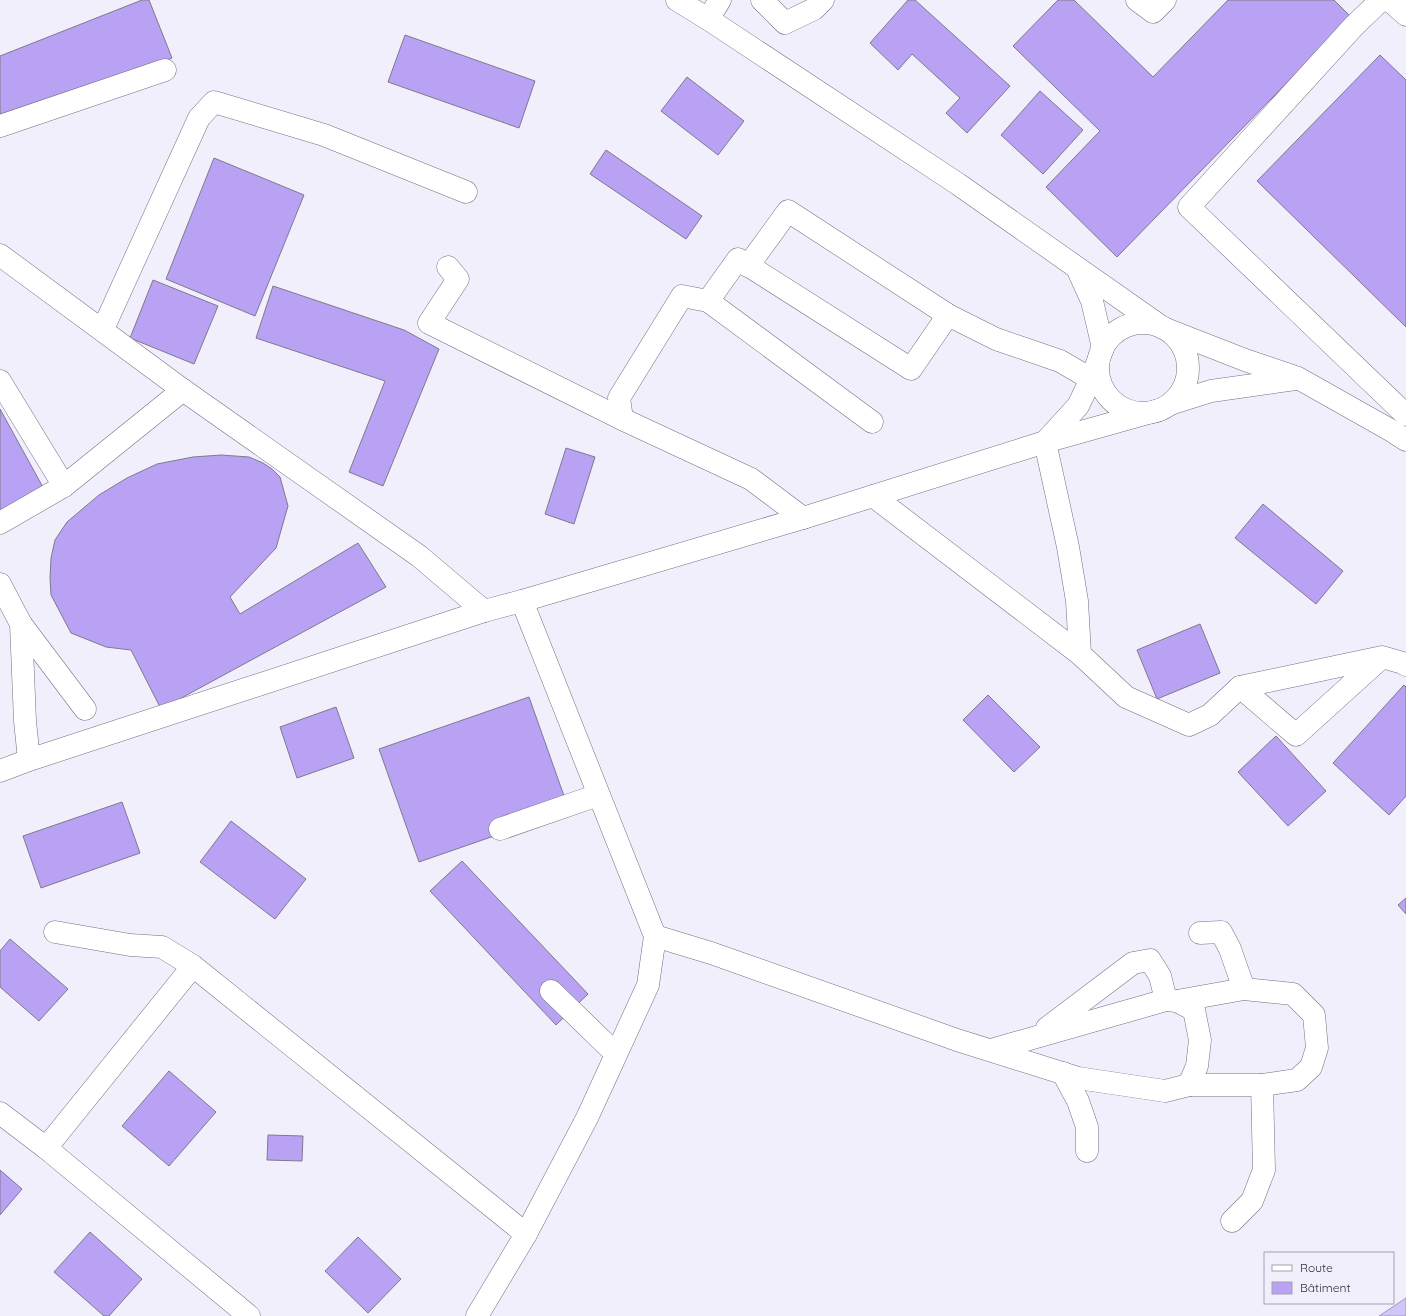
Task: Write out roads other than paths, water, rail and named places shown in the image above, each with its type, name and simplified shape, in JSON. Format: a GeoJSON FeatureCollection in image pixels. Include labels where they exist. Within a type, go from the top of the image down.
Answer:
{"type":"FeatureCollection","features":[{"type":"Feature","properties":{"kind":"lane"},"geometry":{"type":"LineString","coordinates":[[677,0],[951,179],[1174,336],[1183,349],[1187,360],[1187,376],[1183,389],[1166,406],[1150,413],[1134,412],[1123,409],[1111,400],[1103,390],[1098,375],[1098,366],[1103,348],[1092,301],[1077,268]]}},
{"type":"Feature","properties":{"kind":"lane"},"geometry":{"type":"LineString","coordinates":[[708,19],[720,0]]}},
{"type":"Feature","properties":{"kind":"lane"},"geometry":{"type":"LineString","coordinates":[[762,0],[785,23]]}},
{"type":"Feature","properties":{"kind":"lane"},"geometry":{"type":"LineString","coordinates":[[769,0],[785,23]]}},
{"type":"Feature","properties":{"kind":"lane"},"geometry":{"type":"LineString","coordinates":[[785,23],[814,9],[823,0]]}},
{"type":"Feature","properties":{"kind":"lane"},"geometry":{"type":"LineString","coordinates":[[1137,0],[1153,12],[1165,0]]}},
{"type":"Feature","properties":{"kind":"lane"},"geometry":{"type":"LineString","coordinates":[[1382,0],[1354,26],[1189,207],[1406,415]]}},
{"type":"Feature","properties":{"kind":"lane"},"geometry":{"type":"LineString","coordinates":[[1389,0],[1406,15]]}},
{"type":"Feature","properties":{"kind":"lane"},"geometry":{"type":"LineString","coordinates":[[0,126],[165,70]]}},
{"type":"Feature","properties":{"kind":"lane"},"geometry":{"type":"LineString","coordinates":[[103,329],[199,118],[214,102],[324,134],[466,192]]}},
{"type":"Feature","properties":{"kind":"lane"},"geometry":{"type":"LineString","coordinates":[[748,266],[788,211],[948,315],[996,339],[1060,361],[1091,380]]}},
{"type":"Feature","properties":{"kind":"lane"},"geometry":{"type":"LineString","coordinates":[[0,255],[103,329],[183,390],[419,556],[484,611]]}},
{"type":"Feature","properties":{"kind":"lane"},"geometry":{"type":"LineString","coordinates":[[708,301],[738,259],[911,369],[948,315]]}},
{"type":"Feature","properties":{"kind":"lane"},"geometry":{"type":"LineString","coordinates":[[448,267],[458,279],[429,323],[622,419],[751,479],[803,518]]}},
{"type":"Feature","properties":{"kind":"lane"},"geometry":{"type":"LineString","coordinates":[[622,419],[619,398],[682,296],[708,301],[872,422]]}},
{"type":"Feature","properties":{"kind":"lane"},"geometry":{"type":"LineString","coordinates":[[1045,442],[1078,406],[1091,380],[1103,348],[1115,333],[1128,325],[1148,323],[1245,360],[1298,378],[1406,440]]}},
{"type":"Feature","properties":{"kind":"lane"},"geometry":{"type":"LineString","coordinates":[[0,771],[29,760],[484,611],[522,602],[803,518],[1211,391],[1298,378]]}},
{"type":"Feature","properties":{"kind":"lane"},"geometry":{"type":"LineString","coordinates":[[0,380],[64,486]]}},
{"type":"Feature","properties":{"kind":"lane"},"geometry":{"type":"LineString","coordinates":[[0,523],[64,486],[183,390]]}},
{"type":"Feature","properties":{"kind":"lane"},"geometry":{"type":"LineString","coordinates":[[1045,442],[1075,585],[1080,654]]}},
{"type":"Feature","properties":{"kind":"lane"},"geometry":{"type":"LineString","coordinates":[[873,496],[1080,654],[1126,697],[1189,725],[1210,715],[1240,687],[1382,657],[1406,665]]}},
{"type":"Feature","properties":{"kind":"lane"},"geometry":{"type":"LineString","coordinates":[[0,584],[21,624],[85,709]]}},
{"type":"Feature","properties":{"kind":"lane"},"geometry":{"type":"LineString","coordinates":[[477,1316],[526,1234],[587,1118],[648,985],[655,936],[522,602]]}},
{"type":"Feature","properties":{"kind":"lane"},"geometry":{"type":"LineString","coordinates":[[21,624],[25,721],[29,760]]}},
{"type":"Feature","properties":{"kind":"lane"},"geometry":{"type":"LineString","coordinates":[[1240,687],[1296,735],[1382,657]]}},
{"type":"Feature","properties":{"kind":"lane"},"geometry":{"type":"LineString","coordinates":[[500,829],[598,795]]}},
{"type":"Feature","properties":{"kind":"lane"},"geometry":{"type":"LineString","coordinates":[[55,932],[130,945],[162,947],[193,966],[526,1234]]}},
{"type":"Feature","properties":{"kind":"lane"},"geometry":{"type":"LineString","coordinates":[[1200,933],[1221,932],[1230,949],[1244,989]]}},
{"type":"Feature","properties":{"kind":"lane"},"geometry":{"type":"LineString","coordinates":[[655,936],[711,953],[958,1040],[1078,1078],[1165,1091],[1189,1084],[1262,1085],[1297,1080],[1312,1067],[1317,1048],[1314,1015],[1294,994],[1244,989],[1171,1000],[1036,1036],[991,1050]]}},
{"type":"Feature","properties":{"kind":"lane"},"geometry":{"type":"LineString","coordinates":[[1036,1036],[1133,963],[1150,960],[1160,976],[1171,1000],[1194,1010],[1200,1040],[1197,1066],[1189,1084]]}},
{"type":"Feature","properties":{"kind":"lane"},"geometry":{"type":"LineString","coordinates":[[46,1148],[193,966]]}},
{"type":"Feature","properties":{"kind":"lane"},"geometry":{"type":"LineString","coordinates":[[551,991],[616,1054]]}},
{"type":"Feature","properties":{"kind":"lane"},"geometry":{"type":"LineString","coordinates":[[1063,1073],[1078,1101],[1087,1127],[1086,1151]]}},
{"type":"Feature","properties":{"kind":"lane"},"geometry":{"type":"LineString","coordinates":[[1232,1221],[1252,1201],[1264,1170],[1262,1085]]}},
{"type":"Feature","properties":{"kind":"lane"},"geometry":{"type":"LineString","coordinates":[[0,1113],[46,1148],[249,1316]]}}]}
